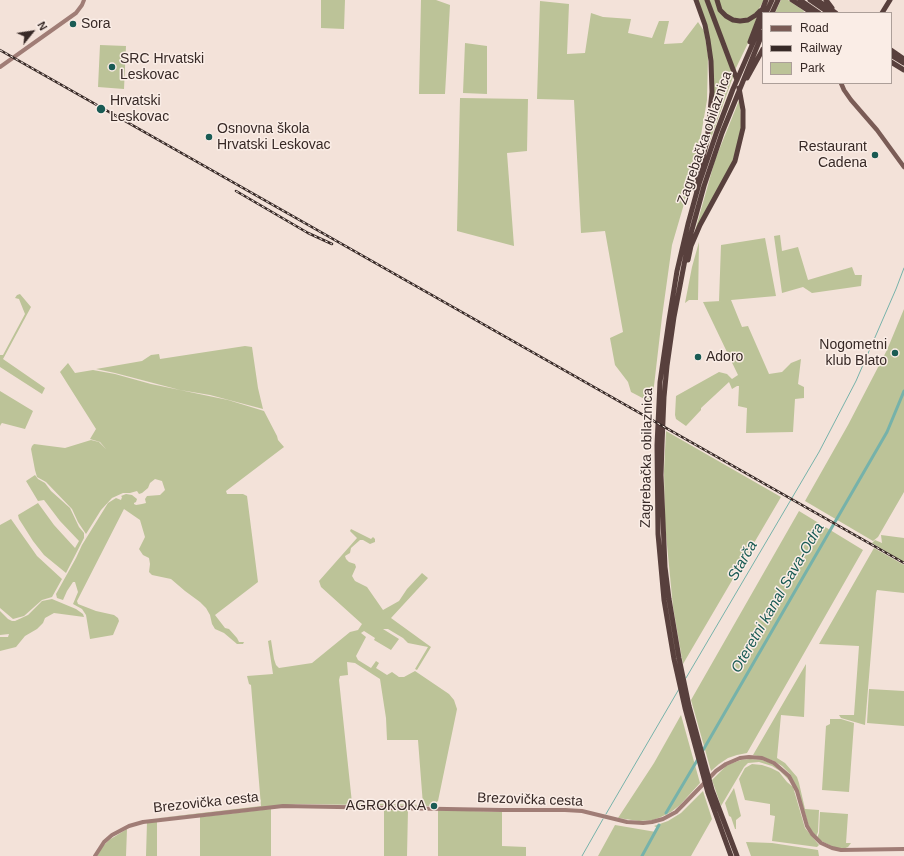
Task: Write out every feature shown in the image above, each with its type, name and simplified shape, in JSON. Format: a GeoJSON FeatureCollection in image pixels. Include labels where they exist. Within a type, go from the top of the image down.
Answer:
{"type":"FeatureCollection","features":[{"type":"Feature","properties":{"kind":"highway"},"geometry":{"type":"LineString","coordinates":[[687,229],[686,222],[707,141],[712,92],[711,61],[708,40],[705,24],[696,0]]}},
{"type":"Feature","properties":{"kind":"highway"},"geometry":{"type":"LineString","coordinates":[[680,281],[685,275],[692,246],[700,225],[735,161],[743,128],[743,110],[739,86],[707,0]]}},
{"type":"Feature","properties":{"kind":"highway"},"geometry":{"type":"LineString","coordinates":[[716,0],[720,10],[726,16],[740,21],[748,20],[756,15],[771,1]]}},
{"type":"Feature","properties":{"kind":"highway"},"geometry":{"type":"LineString","coordinates":[[792,0],[833,12]]}},
{"type":"Feature","properties":{"kind":"highway"},"geometry":{"type":"LineString","coordinates":[[800,0],[827,12]]}},
{"type":"Feature","properties":{"kind":"highway"},"geometry":{"type":"LineString","coordinates":[[826,0],[835,12]]}},
{"type":"Feature","properties":{"kind":"highway"},"geometry":{"type":"LineString","coordinates":[[883,12],[890,0]]}},
{"type":"Feature","properties":{"kind":"highway"},"geometry":{"type":"LineString","coordinates":[[766,12],[771,1]]}},
{"type":"Feature","properties":{"kind":"highway"},"geometry":{"type":"LineString","coordinates":[[771,1],[772,12]]}},
{"type":"Feature","properties":{"kind":"highway"},"geometry":{"type":"LineString","coordinates":[[766,12],[771,1]]}},
{"type":"Feature","properties":{"kind":"highway"},"geometry":{"type":"LineString","coordinates":[[810,5],[818,12]]}},
{"type":"Feature","properties":{"kind":"highway"},"geometry":{"type":"LineString","coordinates":[[741,69],[741,65],[762,20]]}},
{"type":"Feature","properties":{"kind":"highway","name":"Zagrebačka obilaznica"},"geometry":{"type":"LineString","coordinates":[[737,856],[712,790],[677,658],[664,600],[658,534],[657,445],[660,382],[677,271],[687,229],[705,166],[733,89],[762,22]]}},
{"type":"Feature","properties":{"kind":"highway","name":"Zagrebačka obilaznica"},"geometry":{"type":"LineString","coordinates":[[731,856],[708,792],[685,708],[665,567],[661,475],[664,397],[674,317],[688,244],[704,186],[731,108],[736,100],[762,35]]}},
{"type":"Feature","properties":{"kind":"highway"},"geometry":{"type":"LineString","coordinates":[[744,80],[762,51]]}},
{"type":"Feature","properties":{"kind":"highway"},"geometry":{"type":"LineString","coordinates":[[892,51],[904,60]]}},
{"type":"Feature","properties":{"kind":"highway"},"geometry":{"type":"LineString","coordinates":[[892,56],[904,63]]}},
{"type":"Feature","properties":{"kind":"highway"},"geometry":{"type":"LineString","coordinates":[[892,63],[904,72]]}},
{"type":"Feature","properties":{"kind":"highway"},"geometry":{"type":"LineString","coordinates":[[892,66],[904,72]]}},
{"type":"Feature","properties":{"kind":"main road"},"geometry":{"type":"LineString","coordinates":[[0,67],[76,13],[84,0]]}},
{"type":"Feature","properties":{"kind":"main road"},"geometry":{"type":"LineString","coordinates":[[841,84],[842,88],[851,100],[877,130],[904,167]]}},
{"type":"Feature","properties":{"kind":"main road","name":"Brezovička cesta"},"geometry":{"type":"LineString","coordinates":[[95,856],[104,842],[112,835],[129,826],[143,822],[284,806],[565,810],[582,811],[639,823],[652,822],[676,812],[716,771],[726,764],[744,757],[757,757],[774,763],[789,776],[797,791],[807,826],[812,834],[821,843],[832,848],[842,850],[904,849]]}},
{"type":"Feature","properties":{"kind":"green space"},"geometry":{"type":"Polygon","coordinates":[[[321,0],[345,0],[344,29],[321,28],[321,0]]]}},
{"type":"Feature","properties":{"kind":"green space"},"geometry":{"type":"Polygon","coordinates":[[[421,0],[436,0],[450,5],[445,94],[419,94],[421,0]]]}},
{"type":"Feature","properties":{"kind":"green space"},"geometry":{"type":"Polygon","coordinates":[[[697,0],[705,0],[734,74],[705,155],[713,65],[697,0]]]}},
{"type":"Feature","properties":{"kind":"green space"},"geometry":{"type":"Polygon","coordinates":[[[709,0],[715,0],[730,21],[757,17],[749,41],[735,70],[709,0]]]}},
{"type":"Feature","properties":{"kind":"green space"},"geometry":{"type":"Polygon","coordinates":[[[718,0],[764,0],[757,12],[749,18],[735,19],[723,12],[718,0]]]}},
{"type":"Feature","properties":{"kind":"green space"},"geometry":{"type":"Polygon","coordinates":[[[781,0],[788,0],[804,11],[804,12],[775,12],[781,0]]]}},
{"type":"Feature","properties":{"kind":"green space"},"geometry":{"type":"Polygon","coordinates":[[[540,1],[569,4],[567,54],[585,53],[591,13],[603,17],[631,19],[628,33],[652,38],[659,21],[669,21],[664,44],[682,43],[698,22],[704,31],[708,56],[707,100],[691,180],[672,245],[652,403],[631,392],[628,382],[615,365],[610,338],[623,332],[605,231],[581,233],[574,100],[537,99],[540,1]]]}},
{"type":"Feature","properties":{"kind":"green space"},"geometry":{"type":"Polygon","coordinates":[[[465,43],[487,46],[487,94],[463,93],[465,43]]]}},
{"type":"Feature","properties":{"kind":"green space","name":"SRC Hrvatski Leskovac"},"geometry":{"type":"Polygon","coordinates":[[[100,45],[126,46],[124,89],[98,87],[100,45]]]}},
{"type":"Feature","properties":{"kind":"green space"},"geometry":{"type":"Polygon","coordinates":[[[460,98],[528,99],[527,151],[507,153],[514,246],[457,231],[460,98]]]}},
{"type":"Feature","properties":{"kind":"green space"},"geometry":{"type":"Polygon","coordinates":[[[740,98],[741,129],[731,166],[695,231],[715,160],[740,98]]]}},
{"type":"Feature","properties":{"kind":"green space"},"geometry":{"type":"Polygon","coordinates":[[[780,235],[782,251],[798,247],[808,280],[852,267],[855,275],[862,275],[861,286],[812,293],[803,287],[782,293],[774,236],[780,235]]]}},
{"type":"Feature","properties":{"kind":"green space"},"geometry":{"type":"Polygon","coordinates":[[[765,238],[776,296],[731,300],[742,327],[748,326],[769,374],[782,372],[791,363],[801,359],[798,384],[804,387],[804,398],[795,399],[793,432],[746,433],[747,408],[738,406],[739,386],[732,389],[729,382],[701,408],[701,410],[686,426],[676,419],[676,396],[719,372],[727,374],[732,379],[738,375],[703,302],[721,301],[719,301],[721,245],[765,238]]]}},
{"type":"Feature","properties":{"kind":"green space"},"geometry":{"type":"Polygon","coordinates":[[[699,242],[698,300],[689,300],[685,303],[692,267],[699,242]]]}},
{"type":"Feature","properties":{"kind":"green space"},"geometry":{"type":"Polygon","coordinates":[[[20,294],[31,307],[3,359],[45,388],[42,394],[0,367],[0,355],[3,355],[25,314],[19,299],[15,298],[20,294]]]}},
{"type":"Feature","properties":{"kind":"green space"},"geometry":{"type":"Polygon","coordinates":[[[904,309],[904,492],[878,537],[873,541],[805,501],[848,425],[887,350],[904,309]]]}},
{"type":"Feature","properties":{"kind":"green space"},"geometry":{"type":"Polygon","coordinates":[[[245,346],[252,347],[258,388],[263,409],[210,395],[180,390],[96,369],[142,361],[151,355],[159,354],[160,359],[245,346]]]}},
{"type":"Feature","properties":{"kind":"green space"},"geometry":{"type":"Polygon","coordinates":[[[68,363],[75,373],[93,370],[115,374],[151,384],[228,400],[264,411],[278,440],[284,447],[226,491],[227,494],[243,494],[247,496],[258,582],[215,615],[239,642],[244,642],[243,644],[237,644],[224,633],[215,629],[206,608],[171,579],[152,575],[149,572],[149,558],[143,555],[139,549],[145,537],[140,520],[124,509],[77,601],[78,604],[96,611],[114,615],[118,618],[119,621],[113,635],[90,639],[86,615],[82,609],[73,604],[78,592],[75,582],[73,582],[67,591],[63,600],[57,598],[56,594],[82,545],[108,503],[116,498],[121,500],[121,496],[126,494],[132,495],[137,499],[134,504],[142,504],[146,503],[145,499],[147,496],[160,495],[165,490],[162,481],[155,479],[142,493],[139,494],[137,491],[123,493],[112,498],[101,510],[86,534],[72,509],[46,482],[37,477],[31,449],[34,444],[65,448],[91,440],[99,442],[106,449],[100,442],[90,439],[96,429],[60,372],[68,363]]]}},
{"type":"Feature","properties":{"kind":"green space"},"geometry":{"type":"Polygon","coordinates":[[[0,391],[33,411],[25,429],[2,423],[0,426],[0,391]]]}},
{"type":"Feature","properties":{"kind":"green space"},"geometry":{"type":"Polygon","coordinates":[[[666,431],[781,497],[683,664],[673,607],[665,524],[664,471],[666,431]]]}},
{"type":"Feature","properties":{"kind":"green space"},"geometry":{"type":"Polygon","coordinates":[[[35,475],[70,508],[79,527],[84,533],[84,538],[66,573],[44,555],[19,519],[18,515],[38,503],[54,525],[75,548],[79,541],[60,521],[44,500],[38,501],[26,481],[35,475]]]}},
{"type":"Feature","properties":{"kind":"green space"},"geometry":{"type":"Polygon","coordinates":[[[799,511],[863,550],[747,753],[728,758],[711,771],[691,700],[799,511]]]}},
{"type":"Feature","properties":{"kind":"green space"},"geometry":{"type":"Polygon","coordinates":[[[11,519],[37,556],[62,579],[52,597],[42,600],[24,616],[13,619],[0,608],[0,525],[11,519]]]}},
{"type":"Feature","properties":{"kind":"green space"},"geometry":{"type":"Polygon","coordinates":[[[351,529],[371,539],[373,537],[375,539],[375,542],[370,544],[360,540],[351,548],[350,553],[345,556],[349,562],[355,564],[356,567],[352,576],[355,581],[367,587],[383,610],[399,601],[407,589],[422,573],[428,578],[391,618],[431,647],[417,670],[415,669],[428,647],[408,643],[403,638],[388,629],[383,629],[399,639],[391,650],[374,640],[375,638],[364,631],[361,633],[366,637],[356,656],[358,660],[371,668],[376,661],[379,663],[376,668],[387,675],[392,672],[399,677],[404,677],[415,671],[449,694],[454,700],[457,709],[438,801],[431,806],[296,804],[150,819],[261,806],[251,685],[249,684],[247,676],[273,674],[268,641],[271,640],[274,659],[279,668],[312,663],[350,632],[358,630],[362,624],[321,587],[319,581],[357,538],[350,531],[351,529]],[[347,662],[348,675],[340,676],[339,680],[352,803],[423,805],[418,740],[387,740],[386,718],[380,679],[355,663],[347,662]]]}},
{"type":"Feature","properties":{"kind":"green space"},"geometry":{"type":"Polygon","coordinates":[[[881,535],[904,538],[904,562],[872,543],[875,540],[882,543],[881,535]]]}},
{"type":"Feature","properties":{"kind":"green space"},"geometry":{"type":"Polygon","coordinates":[[[874,548],[904,565],[904,593],[877,590],[876,593],[865,725],[841,718],[839,715],[854,715],[859,646],[819,644],[874,548]]]}},
{"type":"Feature","properties":{"kind":"green space"},"geometry":{"type":"Polygon","coordinates":[[[52,599],[76,609],[83,614],[84,617],[54,613],[45,618],[43,623],[37,629],[25,636],[16,647],[0,651],[0,637],[8,637],[9,634],[0,635],[0,611],[8,619],[15,621],[28,615],[42,601],[52,599]]]}},
{"type":"Feature","properties":{"kind":"green space"},"geometry":{"type":"Polygon","coordinates":[[[806,664],[804,717],[781,715],[777,758],[785,763],[797,777],[805,809],[819,810],[818,832],[816,837],[809,827],[799,793],[790,774],[774,761],[753,755],[806,664]]]}},
{"type":"Feature","properties":{"kind":"green space"},"geometry":{"type":"Polygon","coordinates":[[[869,689],[904,691],[904,726],[867,723],[869,689]]]}},
{"type":"Feature","properties":{"kind":"green space"},"geometry":{"type":"Polygon","coordinates":[[[681,715],[700,783],[680,805],[661,817],[653,820],[639,821],[618,818],[654,763],[681,715]]]}},
{"type":"Feature","properties":{"kind":"green space"},"geometry":{"type":"Polygon","coordinates":[[[830,719],[841,719],[854,723],[849,792],[822,790],[826,726],[830,724],[830,719]]]}},
{"type":"Feature","properties":{"kind":"green space"},"geometry":{"type":"Polygon","coordinates":[[[741,760],[762,760],[773,764],[788,777],[790,781],[780,771],[772,766],[759,762],[748,763],[744,767],[721,806],[712,780],[727,765],[741,760]]]}},
{"type":"Feature","properties":{"kind":"green space"},"geometry":{"type":"Polygon","coordinates":[[[752,764],[762,765],[779,772],[793,787],[805,828],[819,845],[817,847],[772,841],[775,816],[770,815],[770,804],[745,800],[739,779],[745,768],[752,764]]]}},
{"type":"Feature","properties":{"kind":"green space"},"geometry":{"type":"Polygon","coordinates":[[[734,788],[741,816],[736,820],[736,829],[731,817],[729,816],[725,803],[734,788]]]}},
{"type":"Feature","properties":{"kind":"green space"},"geometry":{"type":"Polygon","coordinates":[[[703,791],[712,819],[691,856],[598,856],[615,825],[656,832],[658,828],[654,826],[668,821],[681,813],[703,791]]]}},
{"type":"Feature","properties":{"kind":"green space"},"geometry":{"type":"Polygon","coordinates":[[[271,809],[271,856],[200,856],[200,817],[271,809]]]}},
{"type":"Feature","properties":{"kind":"green space"},"geometry":{"type":"Polygon","coordinates":[[[384,809],[408,809],[407,856],[384,856],[384,809]]]}},
{"type":"Feature","properties":{"kind":"green space"},"geometry":{"type":"Polygon","coordinates":[[[438,810],[502,812],[502,846],[526,847],[526,856],[438,856],[438,810]]]}},
{"type":"Feature","properties":{"kind":"green space"},"geometry":{"type":"Polygon","coordinates":[[[820,812],[848,814],[846,843],[851,843],[848,847],[843,849],[836,848],[817,838],[819,833],[820,812]]]}},
{"type":"Feature","properties":{"kind":"green space"},"geometry":{"type":"Polygon","coordinates":[[[157,821],[157,856],[146,856],[147,822],[157,821]]]}},
{"type":"Feature","properties":{"kind":"green space"},"geometry":{"type":"Polygon","coordinates":[[[127,829],[126,856],[97,856],[102,847],[109,840],[127,829]]]}},
{"type":"Feature","properties":{"kind":"green space"},"geometry":{"type":"Polygon","coordinates":[[[746,842],[772,843],[818,850],[819,856],[751,856],[746,842]]]}},
{"type":"Feature","properties":{"kind":"waterway","name":"Starča"},"geometry":{"type":"LineString","coordinates":[[686,678],[819,452],[856,381],[904,268]]}},
{"type":"Feature","properties":{"kind":"waterway","name":"Oteretni kanal Sava-Odra"},"geometry":{"type":"LineString","coordinates":[[702,752],[887,432],[904,391]]}},
{"type":"Feature","properties":{"kind":"waterway","name":"Starča"},"geometry":{"type":"LineString","coordinates":[[606,814],[679,689]]}},
{"type":"Feature","properties":{"kind":"waterway","name":"Oteretni kanal Sava-Odra"},"geometry":{"type":"LineString","coordinates":[[666,813],[698,759]]}},
{"type":"Feature","properties":{"kind":"waterway","name":"Starča"},"geometry":{"type":"LineString","coordinates":[[582,856],[603,819]]}},
{"type":"Feature","properties":{"kind":"waterway","name":"Oteretni kanal Sava-Odra"},"geometry":{"type":"LineString","coordinates":[[642,856],[659,825]]}},
{"type":"Feature","properties":{"kind":"railway"},"geometry":{"type":"LineString","coordinates":[[0,50],[904,563]]}},
{"type":"Feature","properties":{"kind":"railway"},"geometry":{"type":"LineString","coordinates":[[236,191],[308,233],[332,244]]}},
{"type":"Feature","properties":{"kind":"place","name":"Sora"},"geometry":{"type":"Point","coordinates":[73,24]}},
{"type":"Feature","properties":{"kind":"place","name":"SRC Hrvatski Leskovac"},"geometry":{"type":"Point","coordinates":[112,67]}},
{"type":"Feature","properties":{"kind":"place","name":"Hrvatski Leskovac"},"geometry":{"type":"Point","coordinates":[101,109]}},
{"type":"Feature","properties":{"kind":"place","name":"Osnovna škola Hrvatski Leskovac"},"geometry":{"type":"Point","coordinates":[209,137]}},
{"type":"Feature","properties":{"kind":"place","name":"Restaurant Cadena"},"geometry":{"type":"Point","coordinates":[875,155]}},
{"type":"Feature","properties":{"kind":"place","name":"Nogometni klub Blato"},"geometry":{"type":"Point","coordinates":[895,353]}},
{"type":"Feature","properties":{"kind":"place","name":"Adoro"},"geometry":{"type":"Point","coordinates":[698,357]}},
{"type":"Feature","properties":{"kind":"place","name":"AGROKOKA"},"geometry":{"type":"Point","coordinates":[434,806]}}]}
